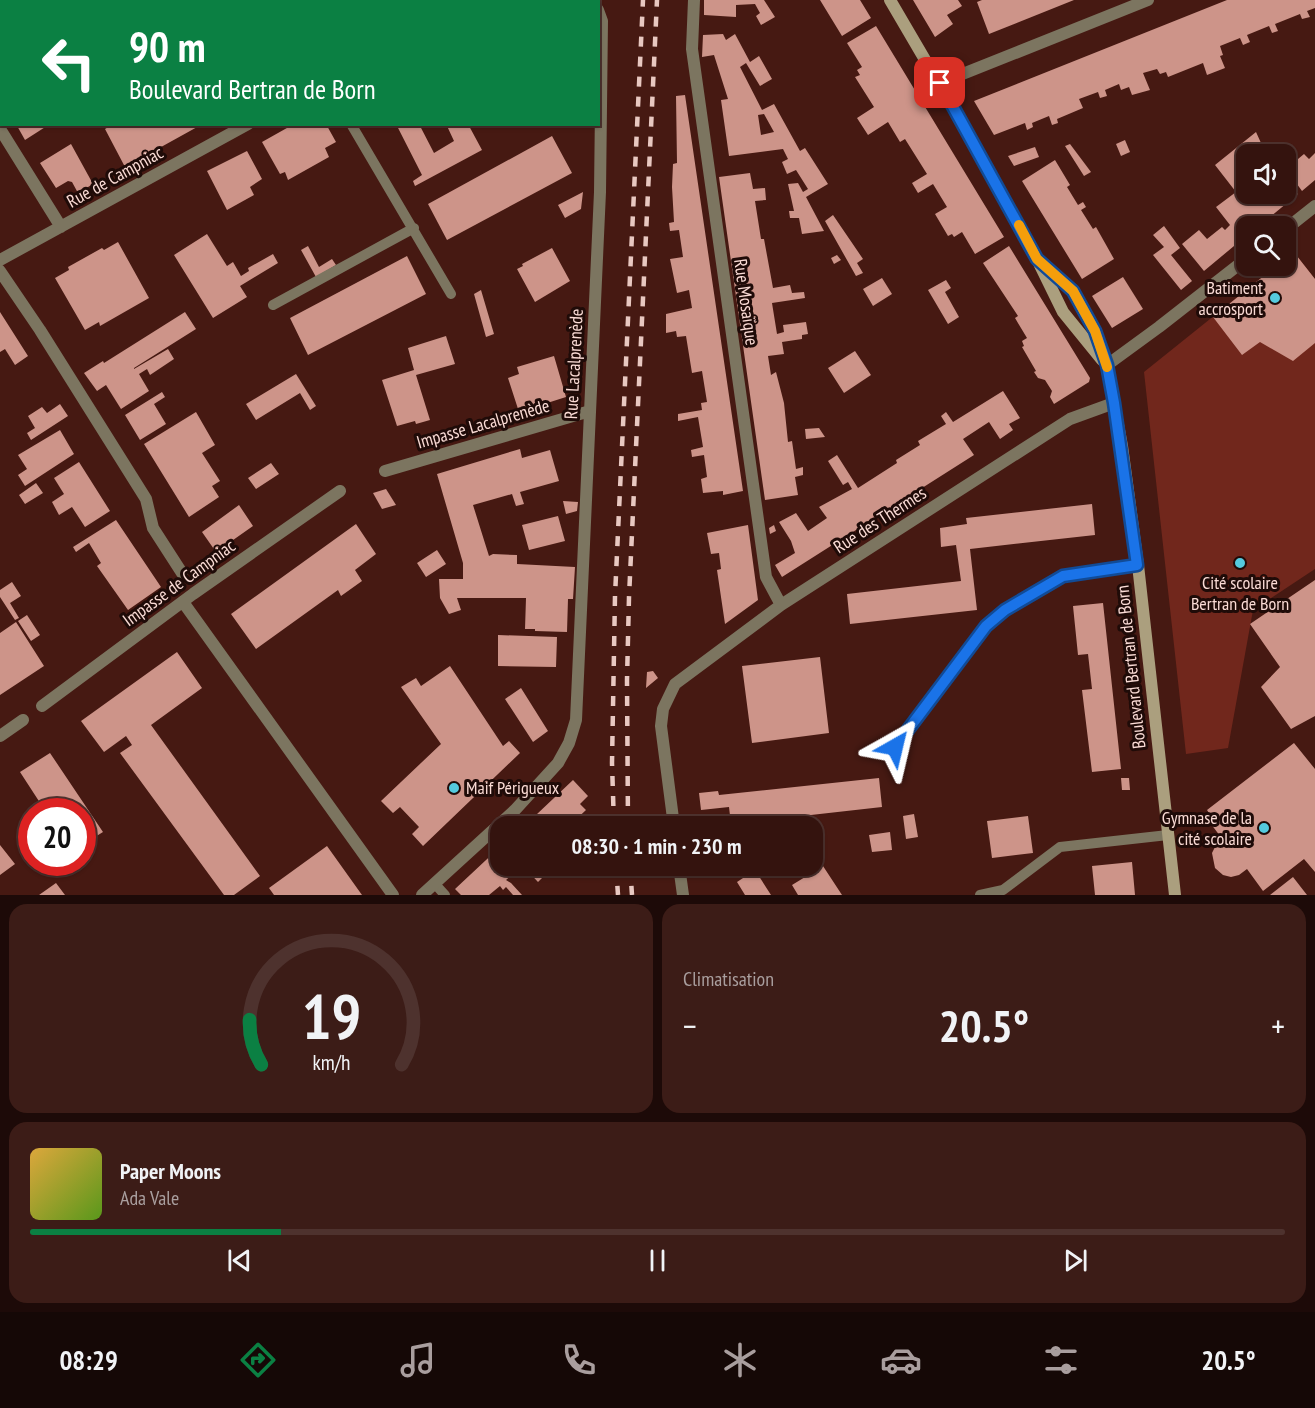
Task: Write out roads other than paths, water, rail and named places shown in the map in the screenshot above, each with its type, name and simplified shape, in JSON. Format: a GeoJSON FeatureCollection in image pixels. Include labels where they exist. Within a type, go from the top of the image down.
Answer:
{"type":"FeatureCollection","features":[{"type":"Feature","properties":{"kind":"main road","name":"Boulevard Bertran de Born"},"geometry":{"type":"LineString","coordinates":[[890,0],[940,83],[1037,259],[1063,312],[1107,365]]}},
{"type":"Feature","properties":{"kind":"main road","name":"Boulevard Bertran de Born"},"geometry":{"type":"LineString","coordinates":[[1037,259],[1073,291],[1095,331],[1107,365],[1137,565],[1175,895]]}},
{"type":"Feature","properties":{"kind":"street","name":"Rue Mosaïque"},"geometry":{"type":"LineString","coordinates":[[694,0],[692,49],[766,577],[781,605]]}},
{"type":"Feature","properties":{"kind":"street"},"geometry":{"type":"LineString","coordinates":[[940,83],[1148,0]]}},
{"type":"Feature","properties":{"kind":"street","name":"Rue Lacalprenède"},"geometry":{"type":"LineString","coordinates":[[422,895],[515,810],[558,763],[569,743],[576,720],[600,192],[602,21],[600,16]]}},
{"type":"Feature","properties":{"kind":"street","name":"Rue de Campniac"},"geometry":{"type":"LineString","coordinates":[[0,260],[244,126]]}},
{"type":"Feature","properties":{"kind":"street"},"geometry":{"type":"LineString","coordinates":[[0,129],[61,228]]}},
{"type":"Feature","properties":{"kind":"street"},"geometry":{"type":"LineString","coordinates":[[1296,221],[1315,206]]}},
{"type":"Feature","properties":{"kind":"street"},"geometry":{"type":"LineString","coordinates":[[1107,365],[1236,267]]}},
{"type":"Feature","properties":{"kind":"street","name":"Impasse de Campniac"},"geometry":{"type":"LineString","coordinates":[[0,271],[40,330],[146,499],[153,528],[182,573]]}},
{"type":"Feature","properties":{"kind":"street","name":"Rue des Thermes"},"geometry":{"type":"LineString","coordinates":[[673,816],[661,726],[663,709],[675,684],[781,605],[1070,419],[1114,403]]}},
{"type":"Feature","properties":{"kind":"street","name":"Impasse Lacalprenède"},"geometry":{"type":"LineString","coordinates":[[385,471],[590,411]]}},
{"type":"Feature","properties":{"kind":"street","name":"Impasse de Campniac"},"geometry":{"type":"LineString","coordinates":[[42,706],[183,602],[340,491]]}},
{"type":"Feature","properties":{"kind":"street"},"geometry":{"type":"LineString","coordinates":[[183,602],[393,895]]}},
{"type":"Feature","properties":{"kind":"street"},"geometry":{"type":"LineString","coordinates":[[0,736],[22,720]]}},
{"type":"Feature","properties":{"kind":"street"},"geometry":{"type":"LineString","coordinates":[[680,876],[683,895]]}},
{"type":"Feature","properties":{"kind":"lane"},"geometry":{"type":"LineString","coordinates":[[352,126],[451,294]]}},
{"type":"Feature","properties":{"kind":"lane"},"geometry":{"type":"LineString","coordinates":[[273,305],[414,228]]}},
{"type":"Feature","properties":{"kind":"lane"},"geometry":{"type":"LineString","coordinates":[[895,747],[986,626],[1005,610],[1063,576],[1137,565]]}},
{"type":"Feature","properties":{"kind":"lane"},"geometry":{"type":"LineString","coordinates":[[980,895],[1003,890],[1060,847],[1168,835]]}},
{"type":"Feature","properties":{"kind":"lane"},"geometry":{"type":"LineString","coordinates":[[435,884],[445,895]]}},
{"type":"Feature","properties":{"kind":"railway"},"geometry":{"type":"LineString","coordinates":[[614,816],[612,763],[615,596],[643,0]]}},
{"type":"Feature","properties":{"kind":"railway"},"geometry":{"type":"LineString","coordinates":[[628,816],[629,597],[657,0]]}},
{"type":"Feature","properties":{"kind":"railway"},"geometry":{"type":"LineString","coordinates":[[617,876],[618,895]]}},
{"type":"Feature","properties":{"kind":"railway"},"geometry":{"type":"LineString","coordinates":[[631,876],[632,895]]}},
{"type":"Feature","properties":{"kind":"place","name":"Batiment accrosport"},"geometry":{"type":"Point","coordinates":[1275,298]}},
{"type":"Feature","properties":{"kind":"place","name":"Cité scolaire Bertran de Born"},"geometry":{"type":"Point","coordinates":[1240,563]}},
{"type":"Feature","properties":{"kind":"place","name":"Maif Périgueux"},"geometry":{"type":"Point","coordinates":[454,788]}},
{"type":"Feature","properties":{"kind":"place","name":"Gymnase de la cité scolaire"},"geometry":{"type":"Point","coordinates":[1264,828]}}]}
